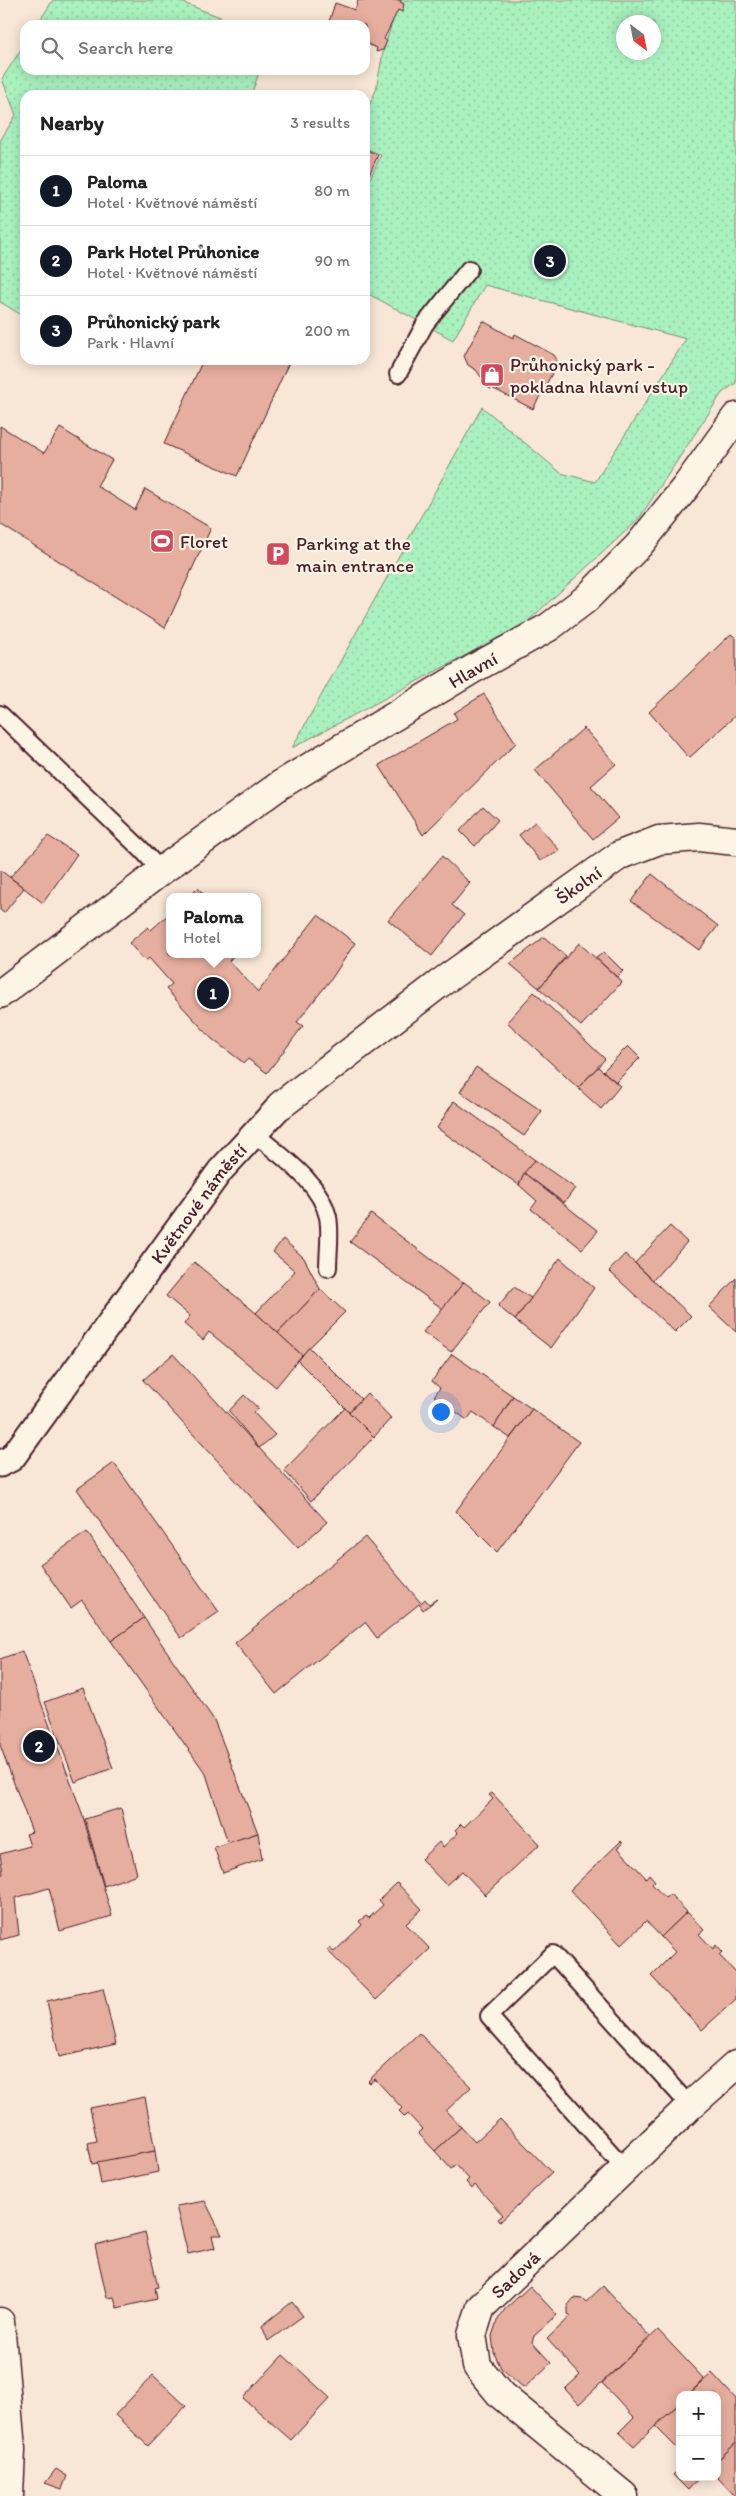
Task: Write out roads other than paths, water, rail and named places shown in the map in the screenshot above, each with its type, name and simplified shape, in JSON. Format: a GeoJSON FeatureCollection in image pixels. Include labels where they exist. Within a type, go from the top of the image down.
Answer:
{"type":"FeatureCollection","features":[{"type":"Feature","properties":{"kind":"street","name":"Hlavní"},"geometry":{"type":"LineString","coordinates":[[161,871],[280,785],[473,669],[549,628],[586,599],[639,545],[685,488],[736,417]]}},
{"type":"Feature","properties":{"kind":"street","name":"Školní"},"geometry":{"type":"LineString","coordinates":[[439,984],[620,855],[660,840],[699,836],[736,841]]}},
{"type":"Feature","properties":{"kind":"street"},"geometry":{"type":"LineString","coordinates":[[0,994],[161,871]]}},
{"type":"Feature","properties":{"kind":"street","name":"Květnové náměstí"},"geometry":{"type":"LineString","coordinates":[[0,1464],[12,1458],[220,1171],[254,1133],[281,1105],[439,984]]}},
{"type":"Feature","properties":{"kind":"street","name":"Sadová"},"geometry":{"type":"LineString","coordinates":[[624,2496],[501,2395],[477,2366],[472,2336],[481,2307],[690,2106],[736,2065]]}},
{"type":"Feature","properties":{"kind":"street"},"geometry":{"type":"LineString","coordinates":[[0,2322],[11,2449],[9,2496]]}},
{"type":"Feature","properties":{"kind":"lane"},"geometry":{"type":"LineString","coordinates":[[398,374],[425,324],[469,269]]}},
{"type":"Feature","properties":{"kind":"lane"},"geometry":{"type":"LineString","coordinates":[[0,714],[142,850],[161,871]]}},
{"type":"Feature","properties":{"kind":"lane"},"geometry":{"type":"LineString","coordinates":[[254,1133],[310,1184],[323,1201],[328,1219],[328,1268]]}},
{"type":"Feature","properties":{"kind":"lane"},"geometry":{"type":"LineString","coordinates":[[626,2169],[489,2016],[552,1954],[690,2106]]}},
{"type":"Feature","properties":{"kind":"place","name":"Průhonický park"},"geometry":{"type":"Point","coordinates":[550,261]}},
{"type":"Feature","properties":{"kind":"place","name":"Průhonický park - pokladna hlavní vstup"},"geometry":{"type":"Point","coordinates":[492,375]}},
{"type":"Feature","properties":{"kind":"place","name":"Floret"},"geometry":{"type":"Point","coordinates":[162,541]}},
{"type":"Feature","properties":{"kind":"place","name":"Parking at the main entrance"},"geometry":{"type":"Point","coordinates":[278,554]}},
{"type":"Feature","properties":{"kind":"place","name":"Paloma"},"geometry":{"type":"Point","coordinates":[213,993]}},
{"type":"Feature","properties":{"kind":"place","name":"Park Hotel Průhonice"},"geometry":{"type":"Point","coordinates":[39,1746]}}]}
